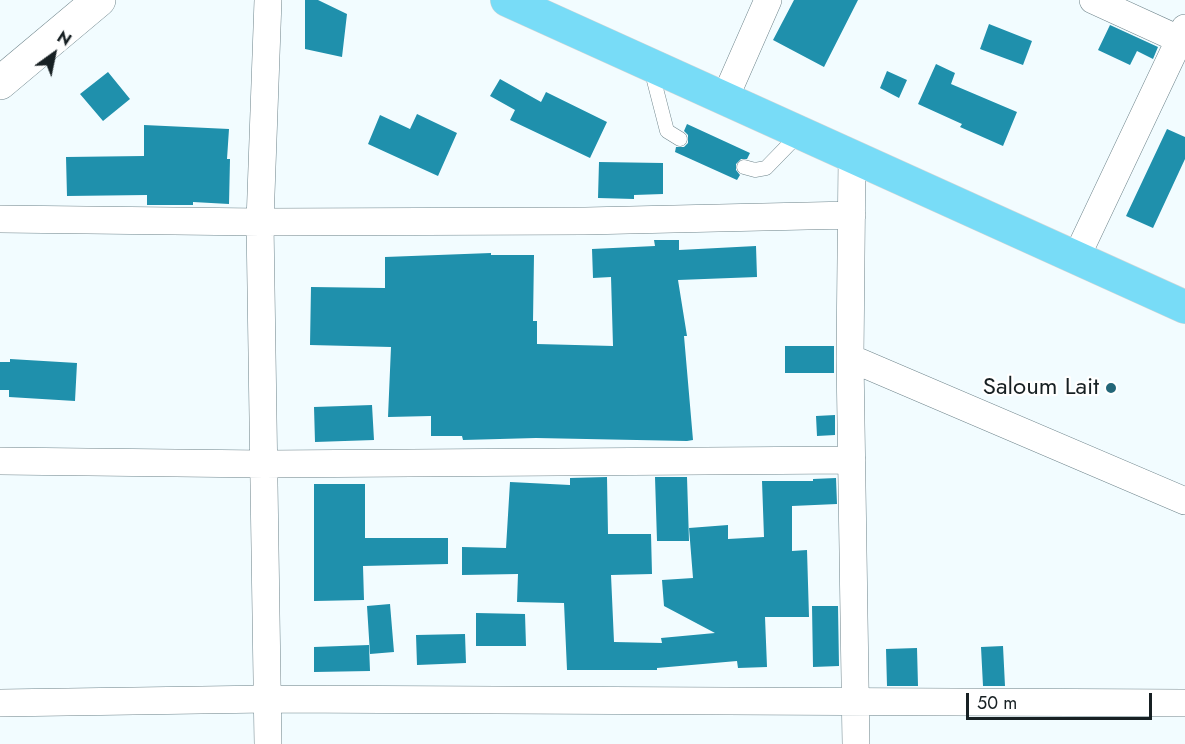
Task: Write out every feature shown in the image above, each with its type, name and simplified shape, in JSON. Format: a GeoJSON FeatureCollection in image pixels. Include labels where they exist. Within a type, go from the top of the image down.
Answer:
{"type":"FeatureCollection","features":[{"type":"Feature","properties":{"kind":"highway"},"geometry":{"type":"LineString","coordinates":[[507,0],[1185,307]]}},
{"type":"Feature","properties":{"kind":"main road"},"geometry":{"type":"LineString","coordinates":[[0,83],[99,0]]}},
{"type":"Feature","properties":{"kind":"street"},"geometry":{"type":"LineString","coordinates":[[268,0],[260,222],[268,744]]}},
{"type":"Feature","properties":{"kind":"street"},"geometry":{"type":"LineString","coordinates":[[725,98],[768,0]]}},
{"type":"Feature","properties":{"kind":"street"},"geometry":{"type":"LineString","coordinates":[[1077,258],[1183,37],[1093,0]]}},
{"type":"Feature","properties":{"kind":"street"},"geometry":{"type":"LineString","coordinates":[[852,157],[850,358],[856,744]]}},
{"type":"Feature","properties":{"kind":"street"},"geometry":{"type":"LineString","coordinates":[[0,219],[260,222],[573,221],[852,215]]}},
{"type":"Feature","properties":{"kind":"street"},"geometry":{"type":"LineString","coordinates":[[850,358],[1185,501]]}},
{"type":"Feature","properties":{"kind":"street"},"geometry":{"type":"LineString","coordinates":[[0,461],[264,464],[852,460]]}},
{"type":"Feature","properties":{"kind":"street"},"geometry":{"type":"LineString","coordinates":[[0,704],[268,699],[1185,703]]}},
{"type":"Feature","properties":{"kind":"lane"},"geometry":{"type":"LineString","coordinates":[[650,64],[667,130],[680,139]]}},
{"type":"Feature","properties":{"kind":"lane"},"geometry":{"type":"LineString","coordinates":[[744,166],[755,170],[766,168],[800,133]]}},
{"type":"Feature","properties":{"kind":"building"},"geometry":{"type":"Polygon","coordinates":[[[305,0],[318,0],[347,14],[342,57],[305,49],[305,0]]]}},
{"type":"Feature","properties":{"kind":"building"},"geometry":{"type":"Polygon","coordinates":[[[794,0],[858,0],[824,67],[773,40],[794,0]]]}},
{"type":"Feature","properties":{"kind":"building"},"geometry":{"type":"Polygon","coordinates":[[[989,24],[1032,41],[1023,65],[980,49],[989,24]]]}},
{"type":"Feature","properties":{"kind":"building"},"geometry":{"type":"Polygon","coordinates":[[[1110,25],[1158,47],[1153,59],[1137,51],[1130,65],[1098,50],[1110,25]]]}},
{"type":"Feature","properties":{"kind":"building"},"geometry":{"type":"Polygon","coordinates":[[[936,64],[955,73],[951,84],[1017,112],[1003,146],[960,127],[962,124],[918,104],[936,64]]]}},
{"type":"Feature","properties":{"kind":"building"},"geometry":{"type":"Polygon","coordinates":[[[887,71],[907,80],[899,98],[880,88],[887,71]]]}},
{"type":"Feature","properties":{"kind":"building"},"geometry":{"type":"Polygon","coordinates":[[[108,72],[130,99],[103,121],[80,94],[108,72]]]}},
{"type":"Feature","properties":{"kind":"building"},"geometry":{"type":"Polygon","coordinates":[[[500,79],[541,102],[546,92],[607,122],[590,158],[510,120],[515,110],[490,96],[500,79]]]}},
{"type":"Feature","properties":{"kind":"building"},"geometry":{"type":"Polygon","coordinates":[[[417,114],[457,133],[438,176],[368,144],[380,115],[410,129],[417,114]]]}},
{"type":"Feature","properties":{"kind":"building"},"geometry":{"type":"Polygon","coordinates":[[[687,124],[750,153],[747,159],[741,159],[736,164],[736,170],[740,175],[737,180],[675,152],[676,147],[684,147],[688,143],[688,135],[684,131],[687,124]]]}},
{"type":"Feature","properties":{"kind":"building"},"geometry":{"type":"Polygon","coordinates":[[[144,125],[229,129],[227,159],[230,159],[229,204],[193,202],[193,205],[147,205],[147,195],[67,196],[66,157],[144,156],[144,125]]]}},
{"type":"Feature","properties":{"kind":"building"},"geometry":{"type":"Polygon","coordinates":[[[1167,129],[1185,137],[1185,159],[1153,228],[1126,216],[1167,129]]]}},
{"type":"Feature","properties":{"kind":"building"},"geometry":{"type":"Polygon","coordinates":[[[599,162],[663,163],[663,194],[634,195],[634,199],[598,198],[599,162]]]}},
{"type":"Feature","properties":{"kind":"building"},"geometry":{"type":"Polygon","coordinates":[[[654,240],[679,240],[679,250],[756,246],[757,277],[678,280],[687,336],[684,336],[693,440],[536,438],[463,440],[462,436],[431,436],[431,416],[388,417],[391,347],[310,345],[311,287],[385,288],[385,257],[491,253],[491,255],[534,255],[533,321],[537,321],[537,344],[613,346],[611,277],[593,278],[592,249],[655,246],[654,240]]]}},
{"type":"Feature","properties":{"kind":"building"},"geometry":{"type":"Polygon","coordinates":[[[785,346],[834,346],[834,373],[785,373],[785,346]]]}},
{"type":"Feature","properties":{"kind":"building"},"geometry":{"type":"Polygon","coordinates":[[[10,359],[77,363],[75,401],[9,397],[9,390],[0,390],[0,362],[10,362],[10,359]]]}},
{"type":"Feature","properties":{"kind":"building"},"geometry":{"type":"Polygon","coordinates":[[[372,405],[374,440],[315,442],[314,407],[372,405]]]}},
{"type":"Feature","properties":{"kind":"building"},"geometry":{"type":"Polygon","coordinates":[[[835,415],[835,435],[817,436],[816,416],[835,415]]]}},
{"type":"Feature","properties":{"kind":"building"},"geometry":{"type":"Polygon","coordinates":[[[607,477],[608,534],[651,534],[652,574],[611,575],[614,642],[662,643],[661,638],[715,633],[664,606],[662,580],[693,578],[689,528],[728,525],[728,539],[764,537],[762,481],[813,481],[813,479],[836,478],[837,504],[792,506],[792,551],[807,550],[809,617],[765,617],[767,667],[738,668],[737,661],[657,668],[657,670],[567,670],[564,603],[517,602],[518,574],[462,575],[462,547],[506,548],[510,482],[570,485],[570,478],[607,477]]]}},
{"type":"Feature","properties":{"kind":"building"},"geometry":{"type":"Polygon","coordinates":[[[655,477],[687,477],[689,541],[657,541],[655,477]]]}},
{"type":"Feature","properties":{"kind":"building"},"geometry":{"type":"Polygon","coordinates":[[[314,484],[365,484],[365,538],[448,538],[448,564],[363,566],[364,600],[314,601],[314,484]]]}},
{"type":"Feature","properties":{"kind":"building"},"geometry":{"type":"Polygon","coordinates":[[[390,604],[394,652],[370,654],[367,606],[390,604]]]}},
{"type":"Feature","properties":{"kind":"building"},"geometry":{"type":"Polygon","coordinates":[[[812,606],[838,606],[839,666],[813,667],[812,606]]]}},
{"type":"Feature","properties":{"kind":"building"},"geometry":{"type":"Polygon","coordinates":[[[476,613],[525,614],[526,646],[476,646],[476,613]]]}},
{"type":"Feature","properties":{"kind":"building"},"geometry":{"type":"Polygon","coordinates":[[[465,634],[466,663],[417,665],[416,635],[465,634]]]}},
{"type":"Feature","properties":{"kind":"building"},"geometry":{"type":"Polygon","coordinates":[[[369,645],[370,671],[314,672],[314,647],[369,645]]]}},
{"type":"Feature","properties":{"kind":"building"},"geometry":{"type":"Polygon","coordinates":[[[1003,646],[1005,686],[983,686],[981,647],[1003,646]]]}},
{"type":"Feature","properties":{"kind":"building"},"geometry":{"type":"Polygon","coordinates":[[[917,648],[918,686],[887,686],[886,649],[917,648]]]}},
{"type":"Feature","properties":{"kind":"place","name":"Saloum Lait"},"geometry":{"type":"Point","coordinates":[1111,388]}}]}
